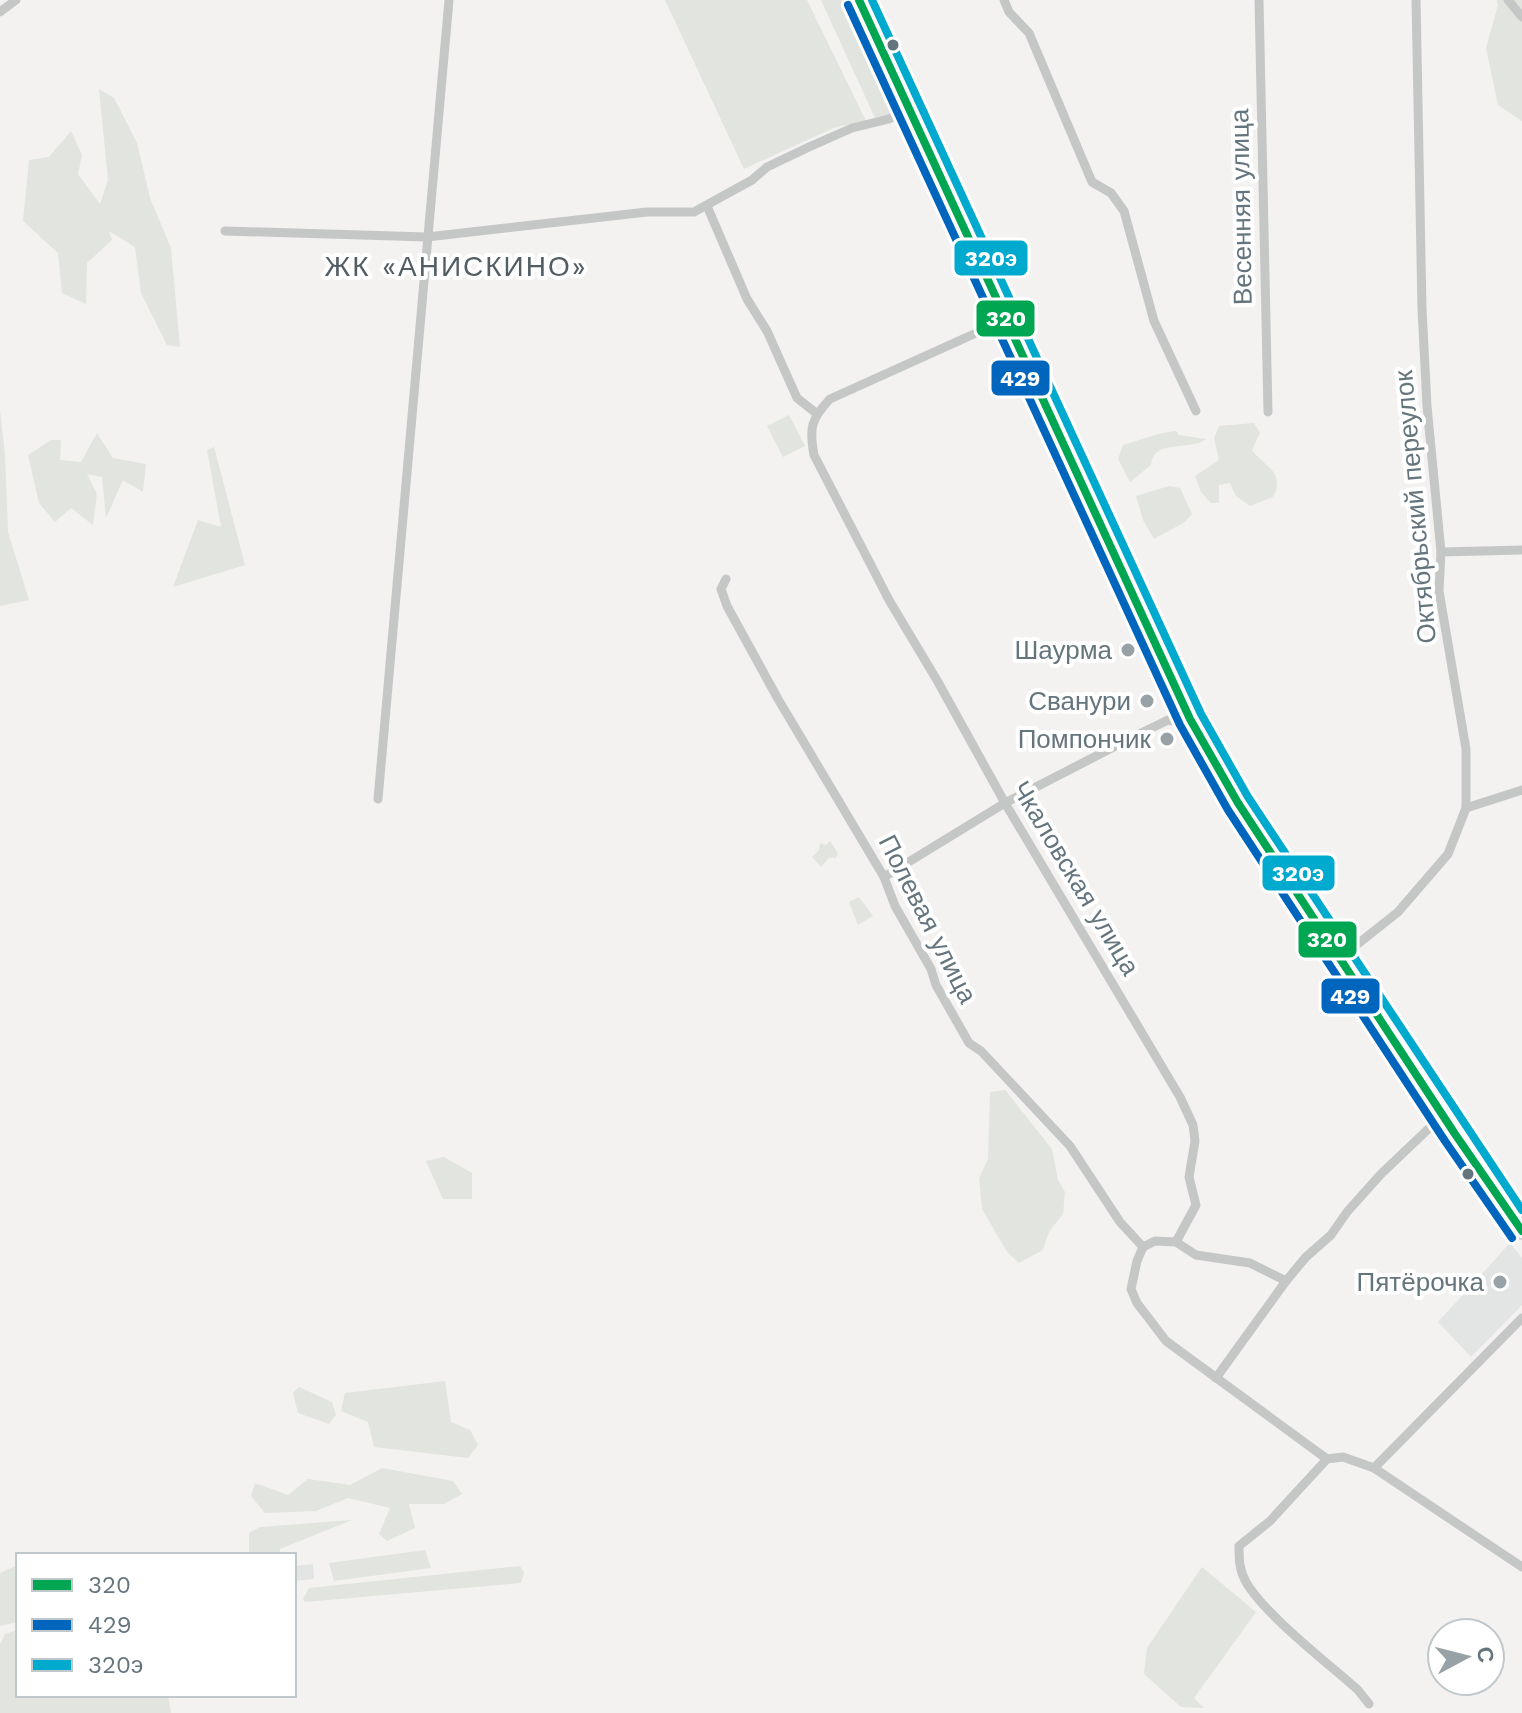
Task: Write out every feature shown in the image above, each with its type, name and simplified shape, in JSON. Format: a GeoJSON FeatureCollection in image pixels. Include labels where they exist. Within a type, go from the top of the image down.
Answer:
{"type":"FeatureCollection","features":[{"type":"Feature","properties":{"kind":"main road"},"geometry":{"type":"LineString","coordinates":[[859,0],[1190,719],[1238,803],[1521,1229]]}},
{"type":"Feature","properties":{"kind":"street"},"geometry":{"type":"LineString","coordinates":[[0,12],[16,0]]}},
{"type":"Feature","properties":{"kind":"street"},"geometry":{"type":"LineString","coordinates":[[378,799],[449,0]]}},
{"type":"Feature","properties":{"kind":"street"},"geometry":{"type":"LineString","coordinates":[[1004,0],[1009,12],[1029,33],[1092,182],[1111,193],[1124,211],[1154,321],[1196,411]]}},
{"type":"Feature","properties":{"kind":"street","name":"Весенняя улица"},"geometry":{"type":"LineString","coordinates":[[1259,0],[1268,412]]}},
{"type":"Feature","properties":{"kind":"street","name":"Октябрьский переулок"},"geometry":{"type":"LineString","coordinates":[[1340,958],[1398,912],[1448,854],[1466,808],[1466,749],[1439,591],[1441,552],[1423,323],[1416,0]]}},
{"type":"Feature","properties":{"kind":"street"},"geometry":{"type":"LineString","coordinates":[[1508,0],[1522,17]]}},
{"type":"Feature","properties":{"kind":"street"},"geometry":{"type":"LineString","coordinates":[[225,231],[427,237],[647,212],[694,212],[781,160],[852,128],[889,119],[909,108]]}},
{"type":"Feature","properties":{"kind":"street"},"geometry":{"type":"LineString","coordinates":[[707,206],[747,299],[767,331],[797,398],[816,413],[830,399],[851,388],[1005,320]]}},
{"type":"Feature","properties":{"kind":"street","name":"Чкаловская улица"},"geometry":{"type":"LineString","coordinates":[[816,413],[811,437],[814,455],[889,600],[1005,803],[1180,1097],[1193,1125],[1195,1141],[1189,1177],[1196,1205],[1176,1242]]}},
{"type":"Feature","properties":{"kind":"street"},"geometry":{"type":"LineString","coordinates":[[1441,552],[1522,550]]}},
{"type":"Feature","properties":{"kind":"street","name":"Полевая улица"},"geometry":{"type":"LineString","coordinates":[[726,579],[721,589],[727,606],[778,699],[884,877],[895,906],[969,1043],[981,1051],[1070,1146],[1120,1222],[1143,1247]]}},
{"type":"Feature","properties":{"kind":"street"},"geometry":{"type":"LineString","coordinates":[[884,877],[1005,803],[1168,720],[1179,722],[1190,719]]}},
{"type":"Feature","properties":{"kind":"street"},"geometry":{"type":"LineString","coordinates":[[1466,808],[1522,790]]}},
{"type":"Feature","properties":{"kind":"street"},"geometry":{"type":"LineString","coordinates":[[1216,1378],[1306,1257],[1331,1235],[1381,1174],[1443,1115]]}},
{"type":"Feature","properties":{"kind":"street"},"geometry":{"type":"LineString","coordinates":[[1286,1281],[1250,1263],[1196,1255],[1176,1242],[1155,1241],[1143,1247],[1131,1289],[1137,1303],[1166,1341],[1327,1459]]}},
{"type":"Feature","properties":{"kind":"street"},"geometry":{"type":"LineString","coordinates":[[1374,1468],[1522,1318]]}},
{"type":"Feature","properties":{"kind":"street"},"geometry":{"type":"LineString","coordinates":[[1369,1704],[1358,1690],[1274,1614],[1247,1584],[1238,1564],[1239,1546],[1270,1521],[1327,1459],[1343,1457],[1374,1468],[1522,1567]]}},
{"type":"Feature","properties":{"kind":"shaded area"},"geometry":{"type":"Polygon","coordinates":[[[665,0],[807,0],[866,121],[836,127],[744,169],[665,0]]]}},
{"type":"Feature","properties":{"kind":"shaded area"},"geometry":{"type":"Polygon","coordinates":[[[821,0],[845,0],[867,47],[866,57],[874,61],[891,107],[890,115],[875,118],[821,0]]]}},
{"type":"Feature","properties":{"kind":"shaded area"},"geometry":{"type":"Polygon","coordinates":[[[1497,0],[1522,0],[1522,121],[1498,105],[1486,48],[1497,0]]]}},
{"type":"Feature","properties":{"kind":"shaded area"},"geometry":{"type":"Polygon","coordinates":[[[99,89],[114,98],[137,143],[150,198],[171,248],[180,347],[167,345],[141,293],[135,247],[109,231],[112,240],[87,263],[86,304],[62,293],[58,253],[23,221],[29,160],[49,157],[71,131],[82,155],[78,174],[100,204],[108,180],[99,89]]]}},
{"type":"Feature","properties":{"kind":"shaded area"},"geometry":{"type":"Polygon","coordinates":[[[0,410],[8,532],[29,600],[0,606],[0,410]]]}},
{"type":"Feature","properties":{"kind":"shaded area"},"geometry":{"type":"Polygon","coordinates":[[[789,415],[805,446],[783,457],[767,426],[789,415]]]}},
{"type":"Feature","properties":{"kind":"shaded area"},"geometry":{"type":"Polygon","coordinates":[[[1254,423],[1260,433],[1252,450],[1275,475],[1277,481],[1273,497],[1250,506],[1236,496],[1230,483],[1219,485],[1219,503],[1211,503],[1201,492],[1195,476],[1219,460],[1214,438],[1219,426],[1254,423]]]}},
{"type":"Feature","properties":{"kind":"shaded area"},"geometry":{"type":"Polygon","coordinates":[[[1176,431],[1179,435],[1206,439],[1158,451],[1151,465],[1130,482],[1118,459],[1123,445],[1176,431]]]}},
{"type":"Feature","properties":{"kind":"shaded area"},"geometry":{"type":"Polygon","coordinates":[[[97,433],[113,458],[146,464],[143,492],[123,480],[106,518],[102,477],[87,474],[97,494],[93,525],[71,508],[55,522],[39,503],[28,455],[51,440],[61,440],[60,460],[81,462],[97,433]]]}},
{"type":"Feature","properties":{"kind":"shaded area"},"geometry":{"type":"Polygon","coordinates":[[[214,447],[245,565],[173,587],[198,520],[221,527],[207,450],[214,447]]]}},
{"type":"Feature","properties":{"kind":"shaded area"},"geometry":{"type":"Polygon","coordinates":[[[1169,486],[1180,488],[1192,514],[1185,522],[1154,539],[1143,520],[1136,496],[1169,486]]]}},
{"type":"Feature","properties":{"kind":"shaded area"},"geometry":{"type":"Polygon","coordinates":[[[830,841],[838,853],[836,858],[829,858],[821,867],[812,857],[819,850],[820,843],[826,845],[830,841]]]}},
{"type":"Feature","properties":{"kind":"shaded area"},"geometry":{"type":"Polygon","coordinates":[[[859,897],[873,916],[858,925],[849,902],[859,897]]]}},
{"type":"Feature","properties":{"kind":"shaded area"},"geometry":{"type":"Polygon","coordinates":[[[1005,1090],[1052,1149],[1058,1180],[1065,1192],[1063,1214],[1049,1232],[1043,1250],[1019,1263],[1007,1252],[982,1209],[979,1178],[988,1159],[990,1092],[1005,1090]]]}},
{"type":"Feature","properties":{"kind":"shaded area"},"geometry":{"type":"Polygon","coordinates":[[[444,1157],[472,1173],[472,1199],[443,1199],[426,1161],[444,1157]]]}},
{"type":"Feature","properties":{"kind":"shaded area"},"geometry":{"type":"Polygon","coordinates":[[[1510,1243],[1522,1258],[1522,1305],[1471,1357],[1438,1322],[1510,1243]]]}},
{"type":"Feature","properties":{"kind":"shaded area"},"geometry":{"type":"Polygon","coordinates":[[[445,1381],[451,1422],[470,1430],[478,1445],[468,1458],[374,1447],[368,1422],[341,1411],[345,1393],[445,1381]]]}},
{"type":"Feature","properties":{"kind":"shaded area"},"geometry":{"type":"Polygon","coordinates":[[[299,1387],[332,1402],[336,1415],[329,1424],[298,1413],[293,1393],[299,1387]]]}},
{"type":"Feature","properties":{"kind":"shaded area"},"geometry":{"type":"Polygon","coordinates":[[[382,1468],[453,1481],[462,1494],[444,1504],[409,1504],[415,1528],[387,1541],[379,1534],[390,1508],[348,1498],[316,1511],[265,1513],[251,1496],[255,1483],[288,1495],[308,1479],[350,1485],[382,1468]]]}},
{"type":"Feature","properties":{"kind":"shaded area"},"geometry":{"type":"Polygon","coordinates":[[[352,1520],[280,1549],[279,1553],[249,1553],[249,1533],[260,1527],[352,1520]]]}},
{"type":"Feature","properties":{"kind":"shaded area"},"geometry":{"type":"Polygon","coordinates":[[[425,1550],[431,1568],[334,1581],[329,1563],[425,1550]]]}},
{"type":"Feature","properties":{"kind":"shaded area"},"geometry":{"type":"Polygon","coordinates":[[[313,1564],[314,1579],[296,1581],[296,1566],[313,1564]]]}},
{"type":"Feature","properties":{"kind":"shaded area"},"geometry":{"type":"Polygon","coordinates":[[[16,1566],[16,1622],[0,1626],[0,1573],[16,1566]]]}},
{"type":"Feature","properties":{"kind":"shaded area"},"geometry":{"type":"Polygon","coordinates":[[[520,1566],[524,1573],[521,1583],[305,1602],[303,1599],[309,1588],[520,1566]]]}},
{"type":"Feature","properties":{"kind":"shaded area"},"geometry":{"type":"Polygon","coordinates":[[[1202,1567],[1256,1612],[1194,1698],[1204,1708],[1181,1707],[1144,1674],[1147,1648],[1202,1567]]]}},
{"type":"Feature","properties":{"kind":"shaded area"},"geometry":{"type":"Polygon","coordinates":[[[16,1631],[16,1697],[168,1697],[171,1713],[0,1713],[0,1644],[5,1634],[16,1631]]]}},
{"type":"Feature","properties":{"kind":"transit line","name":"320"},"geometry":{"type":"LineString","coordinates":[[859,0],[1190,719],[1238,803],[1522,1231]]}},
{"type":"Feature","properties":{"kind":"transit line","name":"320э"},"geometry":{"type":"LineString","coordinates":[[872,0],[1201,714],[1248,797],[1522,1210]]}},
{"type":"Feature","properties":{"kind":"transit line","name":"429"},"geometry":{"type":"LineString","coordinates":[[848,5],[1180,725],[1228,810],[1512,1238]]}},
{"type":"Feature","properties":{"kind":"place","name":"Шаурма"},"geometry":{"type":"Point","coordinates":[1128,650]}},
{"type":"Feature","properties":{"kind":"place","name":"Сванури"},"geometry":{"type":"Point","coordinates":[1147,701]}},
{"type":"Feature","properties":{"kind":"place","name":"Помпончик"},"geometry":{"type":"Point","coordinates":[1167,739]}},
{"type":"Feature","properties":{"kind":"place","name":"Пятёрочка"},"geometry":{"type":"Point","coordinates":[1500,1282]}},
{"type":"Feature","properties":{"kind":"district","name":"ЖК «АНИСКИНО»"},"geometry":{"type":"Point","coordinates":[456,266]}}]}
